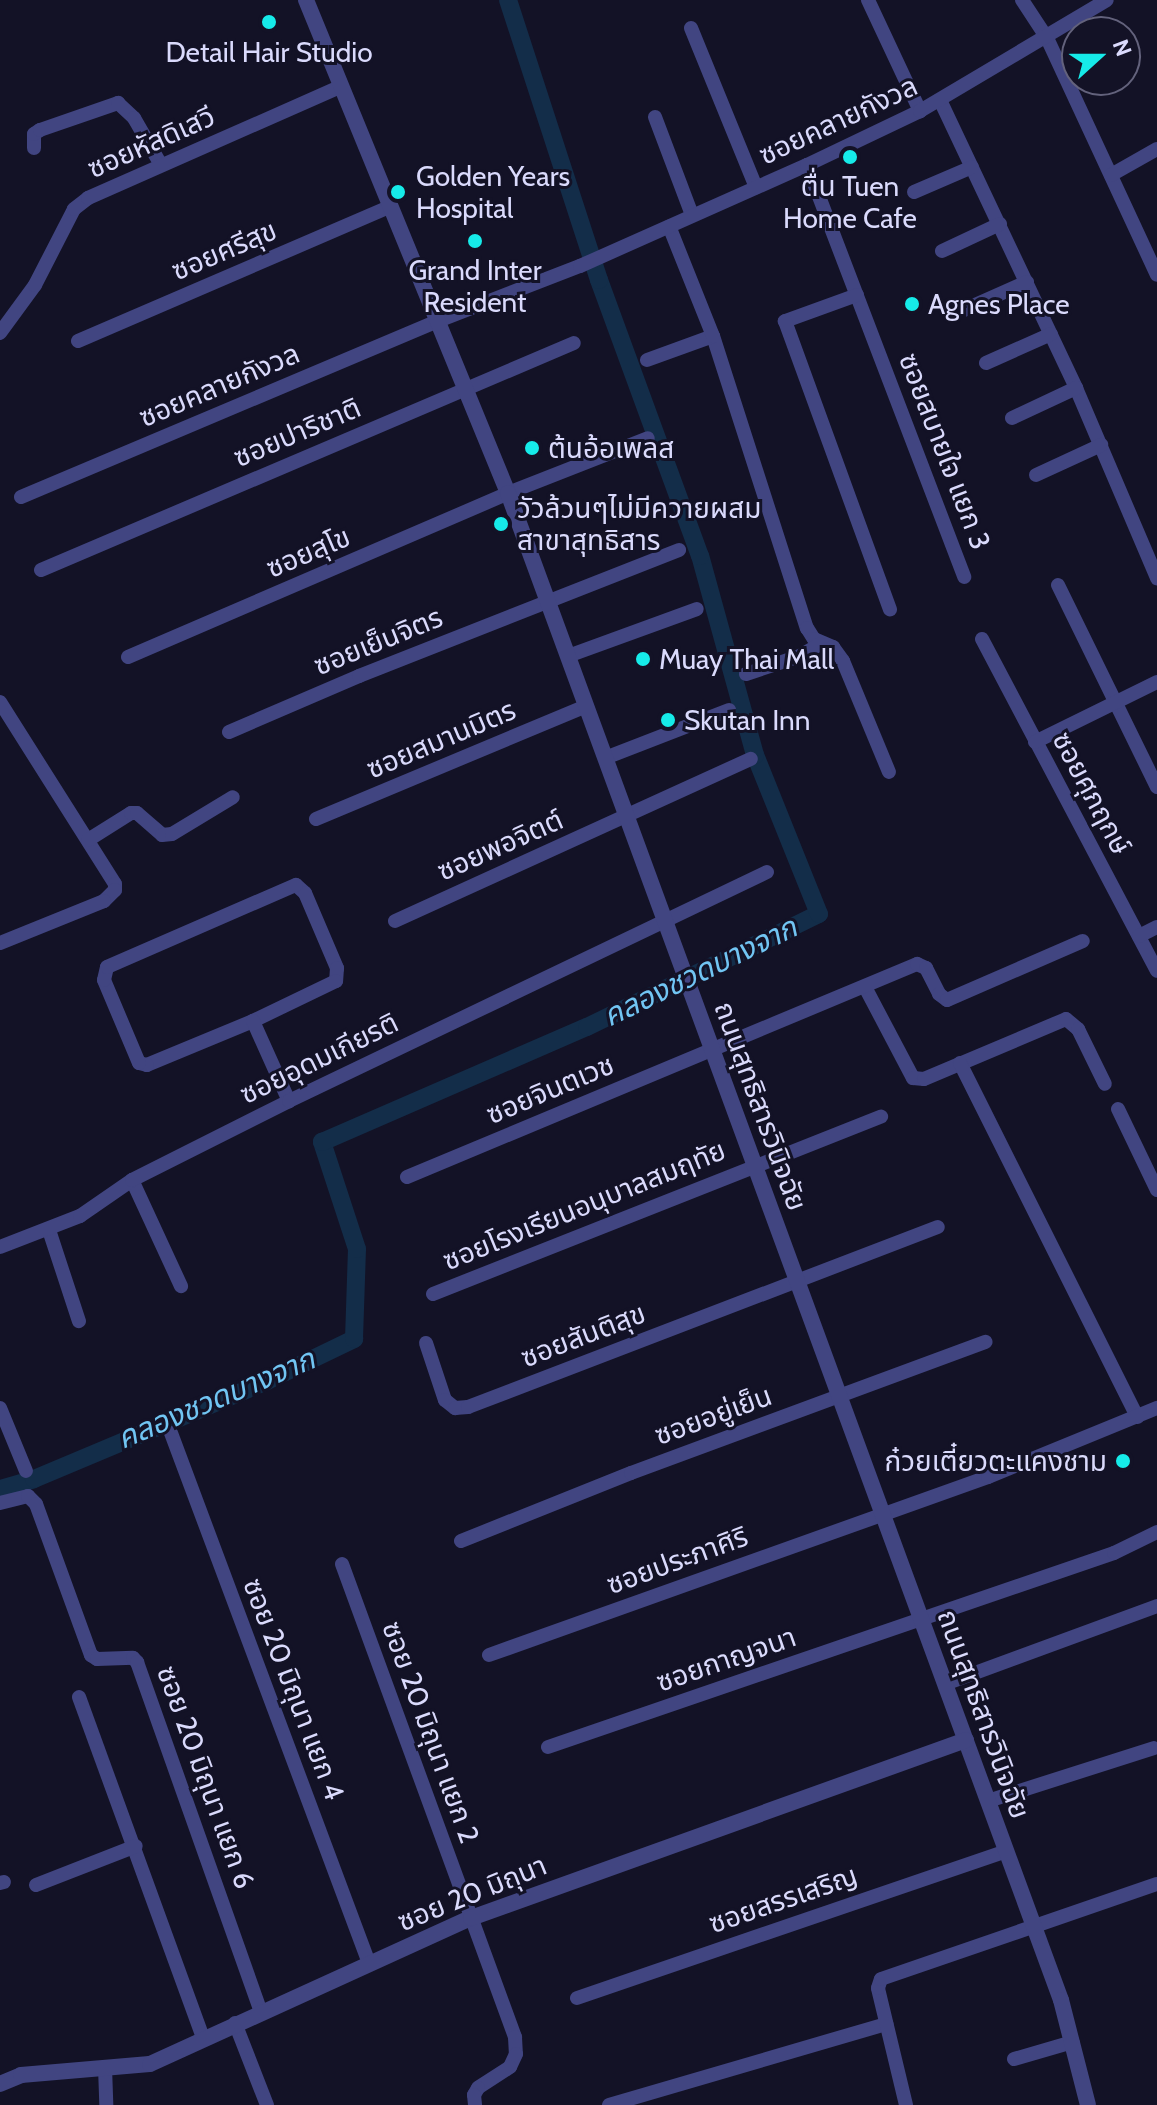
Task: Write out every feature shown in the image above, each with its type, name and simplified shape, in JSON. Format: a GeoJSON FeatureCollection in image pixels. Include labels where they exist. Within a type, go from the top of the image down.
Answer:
{"type":"FeatureCollection","features":[{"type":"Feature","properties":{"kind":"street","name":"ถนนสุทธิสารวินิจฉัย"},"geometry":{"type":"LineString","coordinates":[[306,0],[508,493],[1034,1926],[1073,2042],[1088,2105]]}},
{"type":"Feature","properties":{"kind":"street"},"geometry":{"type":"LineString","coordinates":[[868,0],[920,111]]}},
{"type":"Feature","properties":{"kind":"street"},"geometry":{"type":"LineString","coordinates":[[1022,0],[1047,38],[1157,275]]}},
{"type":"Feature","properties":{"kind":"street","name":"ซอยคลายกังวล"},"geometry":{"type":"LineString","coordinates":[[21,497],[438,321],[607,255],[807,165],[940,100],[1107,0]]}},
{"type":"Feature","properties":{"kind":"street"},"geometry":{"type":"LineString","coordinates":[[691,28],[756,187]]}},
{"type":"Feature","properties":{"kind":"street","name":"ซอยหัสดิเสวี"},"geometry":{"type":"LineString","coordinates":[[0,333],[35,285],[74,209],[101,191],[340,87]]}},
{"type":"Feature","properties":{"kind":"street"},"geometry":{"type":"LineString","coordinates":[[940,100],[1076,388],[1157,578]]}},
{"type":"Feature","properties":{"kind":"street"},"geometry":{"type":"LineString","coordinates":[[34,148],[34,134],[40,130],[118,103],[134,118],[161,165]]}},
{"type":"Feature","properties":{"kind":"street"},"geometry":{"type":"LineString","coordinates":[[655,117],[692,215]]}},
{"type":"Feature","properties":{"kind":"street"},"geometry":{"type":"LineString","coordinates":[[1111,175],[1157,149]]}},
{"type":"Feature","properties":{"kind":"street","name":"ซอยสบายใจ แยก 3"},"geometry":{"type":"LineString","coordinates":[[807,165],[964,577]]}},
{"type":"Feature","properties":{"kind":"street"},"geometry":{"type":"LineString","coordinates":[[914,192],[972,167]]}},
{"type":"Feature","properties":{"kind":"street","name":"ซอยศรีสุข"},"geometry":{"type":"LineString","coordinates":[[78,341],[389,207]]}},
{"type":"Feature","properties":{"kind":"street"},"geometry":{"type":"LineString","coordinates":[[942,251],[1000,224]]}},
{"type":"Feature","properties":{"kind":"street"},"geometry":{"type":"LineString","coordinates":[[669,226],[713,336],[807,628],[820,644],[833,647],[843,661],[889,772]]}},
{"type":"Feature","properties":{"kind":"street"},"geometry":{"type":"LineString","coordinates":[[964,310],[1027,282]]}},
{"type":"Feature","properties":{"kind":"street"},"geometry":{"type":"LineString","coordinates":[[857,295],[785,321],[890,609]]}},
{"type":"Feature","properties":{"kind":"street"},"geometry":{"type":"LineString","coordinates":[[986,363],[1051,334]]}},
{"type":"Feature","properties":{"kind":"street"},"geometry":{"type":"LineString","coordinates":[[647,360],[713,336]]}},
{"type":"Feature","properties":{"kind":"street","name":"ซอยปาริชาติ"},"geometry":{"type":"LineString","coordinates":[[41,570],[574,343]]}},
{"type":"Feature","properties":{"kind":"street"},"geometry":{"type":"LineString","coordinates":[[1012,418],[1076,388]]}},
{"type":"Feature","properties":{"kind":"street","name":"ซอยสุโข"},"geometry":{"type":"LineString","coordinates":[[128,657],[508,493],[648,438]]}},
{"type":"Feature","properties":{"kind":"street"},"geometry":{"type":"LineString","coordinates":[[1036,475],[1101,445]]}},
{"type":"Feature","properties":{"kind":"street","name":"ซอยเย็นจิตร"},"geometry":{"type":"LineString","coordinates":[[229,732],[679,550]]}},
{"type":"Feature","properties":{"kind":"street"},"geometry":{"type":"LineString","coordinates":[[1058,585],[1113,703],[1157,787]]}},
{"type":"Feature","properties":{"kind":"street"},"geometry":{"type":"LineString","coordinates":[[568,656],[697,609]]}},
{"type":"Feature","properties":{"kind":"street","name":"ซอยศุภฤกษ์"},"geometry":{"type":"LineString","coordinates":[[982,639],[1157,971]]}},
{"type":"Feature","properties":{"kind":"street"},"geometry":{"type":"LineString","coordinates":[[746,674],[800,656],[820,644]]}},
{"type":"Feature","properties":{"kind":"street"},"geometry":{"type":"LineString","coordinates":[[1035,742],[1157,682]]}},
{"type":"Feature","properties":{"kind":"street"},"geometry":{"type":"LineString","coordinates":[[0,702],[115,884],[115,890],[104,901],[0,943]]}},
{"type":"Feature","properties":{"kind":"street","name":"ซอยสมานมิตร"},"geometry":{"type":"LineString","coordinates":[[316,819],[586,706]]}},
{"type":"Feature","properties":{"kind":"street"},"geometry":{"type":"LineString","coordinates":[[605,758],[729,710]]}},
{"type":"Feature","properties":{"kind":"street","name":"ซอยพอจิตต์"},"geometry":{"type":"LineString","coordinates":[[395,921],[751,759]]}},
{"type":"Feature","properties":{"kind":"street"},"geometry":{"type":"LineString","coordinates":[[88,840],[131,813],[137,813],[162,835],[172,834],[233,797]]}},
{"type":"Feature","properties":{"kind":"street","name":"ซอยอุดมเกียรติ"},"geometry":{"type":"LineString","coordinates":[[0,1247],[49,1230],[95,1208],[132,1180],[289,1101],[767,872]]}},
{"type":"Feature","properties":{"kind":"street"},"geometry":{"type":"LineString","coordinates":[[296,885],[305,893],[338,975],[330,986],[253,1021],[142,1065],[136,1059],[104,972],[114,962],[296,885]]}},
{"type":"Feature","properties":{"kind":"street"},"geometry":{"type":"LineString","coordinates":[[1139,936],[1157,927]]}},
{"type":"Feature","properties":{"kind":"street","name":"ซอยจินตเวช"},"geometry":{"type":"LineString","coordinates":[[407,1177],[922,964],[939,994],[947,1000],[1083,941]]}},
{"type":"Feature","properties":{"kind":"street"},"geometry":{"type":"LineString","coordinates":[[865,987],[913,1078],[924,1079],[1066,1019],[1078,1029],[1105,1084]]}},
{"type":"Feature","properties":{"kind":"street"},"geometry":{"type":"LineString","coordinates":[[253,1021],[289,1101]]}},
{"type":"Feature","properties":{"kind":"street"},"geometry":{"type":"LineString","coordinates":[[960,1063],[1137,1417]]}},
{"type":"Feature","properties":{"kind":"street"},"geometry":{"type":"LineString","coordinates":[[1118,1109],[1157,1190]]}},
{"type":"Feature","properties":{"kind":"street","name":"ซอยโรงเรียนอนุบาลสมฤทัย"},"geometry":{"type":"LineString","coordinates":[[433,1294],[881,1117]]}},
{"type":"Feature","properties":{"kind":"street"},"geometry":{"type":"LineString","coordinates":[[132,1180],[181,1286]]}},
{"type":"Feature","properties":{"kind":"street"},"geometry":{"type":"LineString","coordinates":[[797,1281],[938,1227]]}},
{"type":"Feature","properties":{"kind":"street"},"geometry":{"type":"LineString","coordinates":[[49,1230],[79,1321]]}},
{"type":"Feature","properties":{"kind":"street","name":"ซอยสันติสุข"},"geometry":{"type":"LineString","coordinates":[[426,1343],[445,1400],[455,1408],[468,1407],[797,1281]]}},
{"type":"Feature","properties":{"kind":"street","name":"ซอยอยู่เย็น"},"geometry":{"type":"LineString","coordinates":[[461,1541],[986,1342]]}},
{"type":"Feature","properties":{"kind":"street"},"geometry":{"type":"LineString","coordinates":[[0,1408],[26,1471]]}},
{"type":"Feature","properties":{"kind":"street","name":"ซอยประภาศิริ"},"geometry":{"type":"LineString","coordinates":[[489,1655],[1029,1462],[1157,1408]]}},
{"type":"Feature","properties":{"kind":"street","name":"ซอย 20 มิถุนา แยก 4"},"geometry":{"type":"LineString","coordinates":[[171,1433],[369,1963]]}},
{"type":"Feature","properties":{"kind":"street","name":"ซอย 20 มิถุนา แยก 6"},"geometry":{"type":"LineString","coordinates":[[0,1503],[28,1496],[36,1504],[91,1655],[97,1659],[133,1658],[137,1662],[261,2012]]}},
{"type":"Feature","properties":{"kind":"street","name":"ซอยกาญจนา"},"geometry":{"type":"LineString","coordinates":[[548,1747],[1114,1553],[1157,1532]]}},
{"type":"Feature","properties":{"kind":"street","name":"ซอย 20 มิถุนา แยก 2"},"geometry":{"type":"LineString","coordinates":[[342,1564],[515,2037],[516,2054],[510,2067],[478,2088],[474,2095],[475,2105]]}},
{"type":"Feature","properties":{"kind":"street"},"geometry":{"type":"LineString","coordinates":[[945,1684],[1157,1606]]}},
{"type":"Feature","properties":{"kind":"street"},"geometry":{"type":"LineString","coordinates":[[79,1697],[136,1846],[203,2037]]}},
{"type":"Feature","properties":{"kind":"street","name":"ซอย 20 มิถุนา"},"geometry":{"type":"LineString","coordinates":[[0,2084],[21,2075],[150,2064],[203,2037],[471,1918],[966,1740]]}},
{"type":"Feature","properties":{"kind":"street"},"geometry":{"type":"LineString","coordinates":[[988,1801],[1154,1748]]}},
{"type":"Feature","properties":{"kind":"street"},"geometry":{"type":"LineString","coordinates":[[36,1885],[136,1846]]}},
{"type":"Feature","properties":{"kind":"street","name":"ซอยสรรเสริญ"},"geometry":{"type":"LineString","coordinates":[[577,1998],[1006,1851]]}},
{"type":"Feature","properties":{"kind":"street"},"geometry":{"type":"LineString","coordinates":[[906,2105],[878,1988],[881,1979],[1157,1884]]}},
{"type":"Feature","properties":{"kind":"street"},"geometry":{"type":"LineString","coordinates":[[235,2023],[267,2105]]}},
{"type":"Feature","properties":{"kind":"street"},"geometry":{"type":"LineString","coordinates":[[609,2105],[886,2024]]}},
{"type":"Feature","properties":{"kind":"street"},"geometry":{"type":"LineString","coordinates":[[1014,2059],[1073,2042]]}},
{"type":"Feature","properties":{"kind":"street"},"geometry":{"type":"LineString","coordinates":[[105,2067],[106,2105]]}},
{"type":"Feature","properties":{"kind":"waterway","name":"คลองชวดบางจาก"},"geometry":{"type":"LineString","coordinates":[[0,1489],[34,1479],[267,1381],[354,1339],[357,1249],[322,1142],[587,1027],[819,914],[755,755],[700,556],[599,280],[508,0]]}},
{"type":"Feature","properties":{"kind":"place","name":"Detail Hair Studio"},"geometry":{"type":"Point","coordinates":[269,22]}},
{"type":"Feature","properties":{"kind":"place","name":"ตื่น Tuen Home Cafe"},"geometry":{"type":"Point","coordinates":[850,157]}},
{"type":"Feature","properties":{"kind":"place","name":"Golden Years Hospital"},"geometry":{"type":"Point","coordinates":[398,192]}},
{"type":"Feature","properties":{"kind":"place","name":"Grand Inter Resident"},"geometry":{"type":"Point","coordinates":[475,241]}},
{"type":"Feature","properties":{"kind":"place","name":"Agnes Place"},"geometry":{"type":"Point","coordinates":[912,304]}},
{"type":"Feature","properties":{"kind":"place","name":"ต้นอ้อเพลส"},"geometry":{"type":"Point","coordinates":[532,448]}},
{"type":"Feature","properties":{"kind":"place","name":"วัวล้วนๆไม่มีควายผสม สาขาสุทธิสาร"},"geometry":{"type":"Point","coordinates":[501,524]}},
{"type":"Feature","properties":{"kind":"place","name":"Muay Thai Mall"},"geometry":{"type":"Point","coordinates":[643,659]}},
{"type":"Feature","properties":{"kind":"place","name":"Skutan Inn"},"geometry":{"type":"Point","coordinates":[668,720]}},
{"type":"Feature","properties":{"kind":"place","name":"ก๋วยเตี๋ยวตะแคงชาม"},"geometry":{"type":"Point","coordinates":[1123,1461]}}]}
